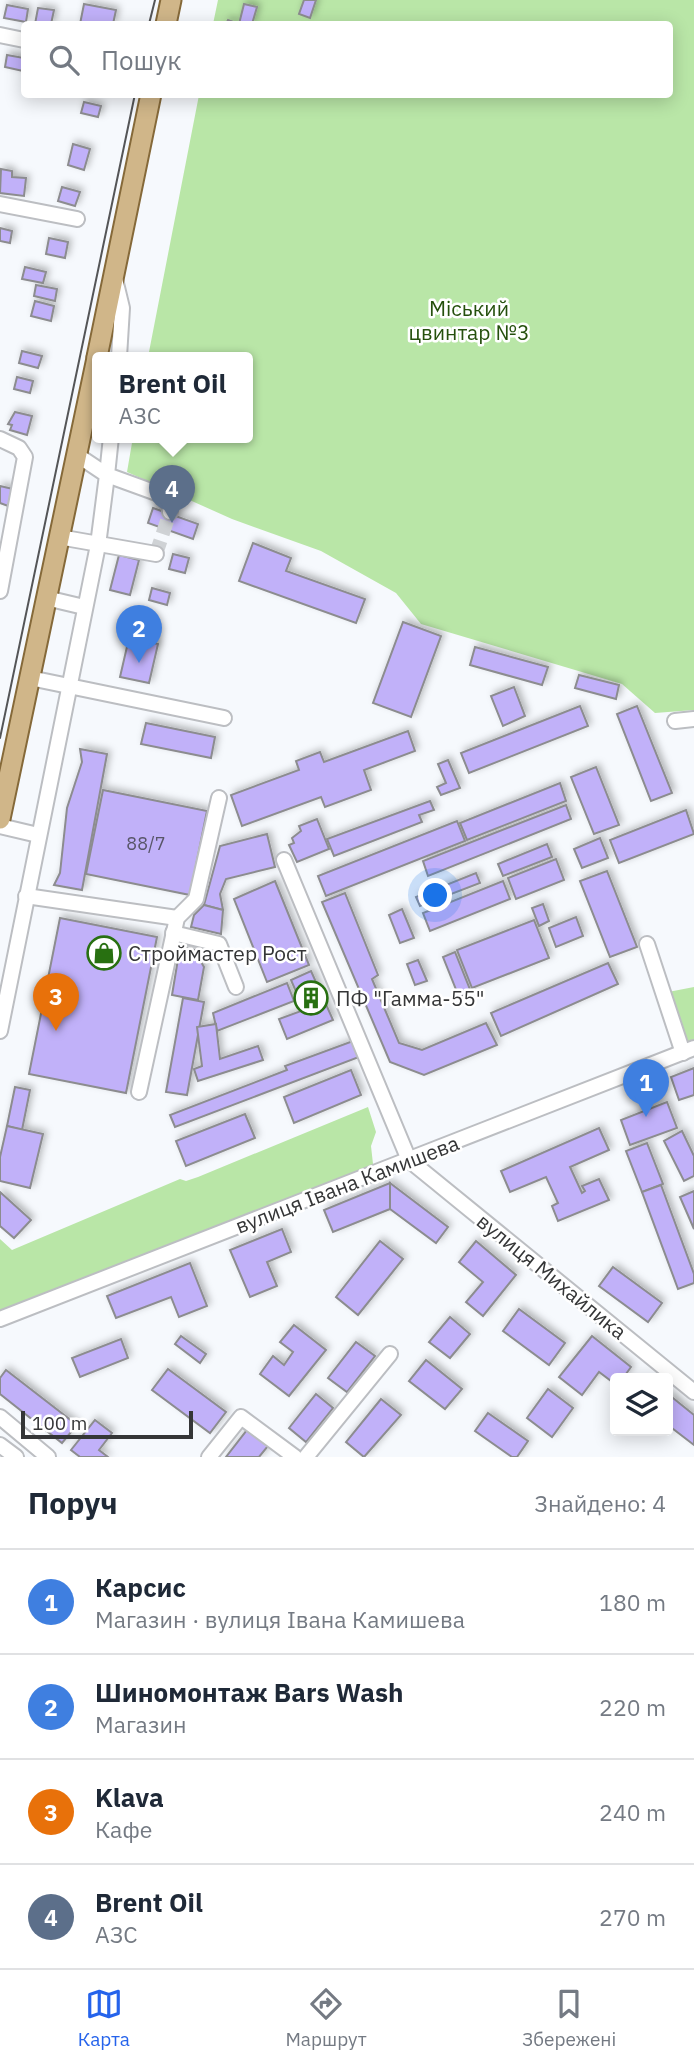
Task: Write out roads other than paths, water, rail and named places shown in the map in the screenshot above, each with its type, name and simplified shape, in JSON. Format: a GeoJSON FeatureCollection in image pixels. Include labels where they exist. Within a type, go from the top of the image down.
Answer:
{"type":"FeatureCollection","features":[{"type":"Feature","properties":{"kind":"main road"},"geometry":{"type":"LineString","coordinates":[[167,21],[171,0]]}},
{"type":"Feature","properties":{"kind":"main road"},"geometry":{"type":"LineString","coordinates":[[98,352],[150,98]]}},
{"type":"Feature","properties":{"kind":"main road"},"geometry":{"type":"LineString","coordinates":[[0,819],[92,382]]}},
{"type":"Feature","properties":{"kind":"street"},"geometry":{"type":"LineString","coordinates":[[0,35],[21,39]]}},
{"type":"Feature","properties":{"kind":"street"},"geometry":{"type":"LineString","coordinates":[[0,204],[77,219]]}},
{"type":"Feature","properties":{"kind":"street"},"geometry":{"type":"LineString","coordinates":[[114,273],[122,308],[119,352]]}},
{"type":"Feature","properties":{"kind":"street"},"geometry":{"type":"LineString","coordinates":[[0,439],[19,448],[25,457],[0,590]]}},
{"type":"Feature","properties":{"kind":"street"},"geometry":{"type":"LineString","coordinates":[[0,1031],[98,545],[110,443]]}},
{"type":"Feature","properties":{"kind":"street"},"geometry":{"type":"LineString","coordinates":[[77,456],[107,475],[162,495],[169,502],[170,512]]}},
{"type":"Feature","properties":{"kind":"street"},"geometry":{"type":"LineString","coordinates":[[59,537],[156,554]]}},
{"type":"Feature","properties":{"kind":"street"},"geometry":{"type":"LineString","coordinates":[[46,598],[84,607]]}},
{"type":"Feature","properties":{"kind":"street"},"geometry":{"type":"LineString","coordinates":[[30,678],[224,718]]}},
{"type":"Feature","properties":{"kind":"street"},"geometry":{"type":"LineString","coordinates":[[675,721],[694,719]]}},
{"type":"Feature","properties":{"kind":"street"},"geometry":{"type":"LineString","coordinates":[[139,1092],[175,925],[196,899],[219,798]]}},
{"type":"Feature","properties":{"kind":"street"},"geometry":{"type":"LineString","coordinates":[[0,826],[38,835]]}},
{"type":"Feature","properties":{"kind":"street"},"geometry":{"type":"LineString","coordinates":[[285,860],[409,1160]]}},
{"type":"Feature","properties":{"kind":"street"},"geometry":{"type":"LineString","coordinates":[[26,897],[175,925],[219,944],[236,987]]}},
{"type":"Feature","properties":{"kind":"street"},"geometry":{"type":"LineString","coordinates":[[647,944],[688,1051]]}},
{"type":"Feature","properties":{"kind":"street","name":"вулиця Івана Камишева"},"geometry":{"type":"LineString","coordinates":[[0,1319],[688,1051]]}},
{"type":"Feature","properties":{"kind":"street","name":"вулиця Михайлика"},"geometry":{"type":"LineString","coordinates":[[409,1160],[694,1392]]}},
{"type":"Feature","properties":{"kind":"street"},"geometry":{"type":"LineString","coordinates":[[306,1457],[390,1354]]}},
{"type":"Feature","properties":{"kind":"street"},"geometry":{"type":"LineString","coordinates":[[0,1417],[48,1457]]}},
{"type":"Feature","properties":{"kind":"street"},"geometry":{"type":"LineString","coordinates":[[209,1457],[242,1418],[295,1457]]}},
{"type":"Feature","properties":{"kind":"street"},"geometry":{"type":"LineString","coordinates":[[0,1445],[16,1457]]}},
{"type":"Feature","properties":{"kind":"tunnel"},"geometry":{"type":"LineString","coordinates":[[156,554],[170,512]]}},
{"type":"Feature","properties":{"kind":"tram line"},"geometry":{"type":"LineString","coordinates":[[150,21],[155,0]]}},
{"type":"Feature","properties":{"kind":"tram line"},"geometry":{"type":"LineString","coordinates":[[0,738],[134,98]]}},
{"type":"Feature","properties":{"kind":"place","name":"Brent Oil"},"geometry":{"type":"Point","coordinates":[172,523]}},
{"type":"Feature","properties":{"kind":"place","name":"Шиномонтаж Bars Wash"},"geometry":{"type":"Point","coordinates":[139,663]}},
{"type":"Feature","properties":{"kind":"place","name":"Строймастер Рост"},"geometry":{"type":"Point","coordinates":[104,953]}},
{"type":"Feature","properties":{"kind":"place","name":"ПФ \"Гамма-55\""},"geometry":{"type":"Point","coordinates":[311,998]}},
{"type":"Feature","properties":{"kind":"place","name":"Klava"},"geometry":{"type":"Point","coordinates":[56,1031]}},
{"type":"Feature","properties":{"kind":"place","name":"Карсис"},"geometry":{"type":"Point","coordinates":[646,1117]}},
{"type":"Feature","properties":{"kind":"park label","name":"Міський цвинтар №3"},"geometry":{"type":"Point","coordinates":[469,320]}}]}
